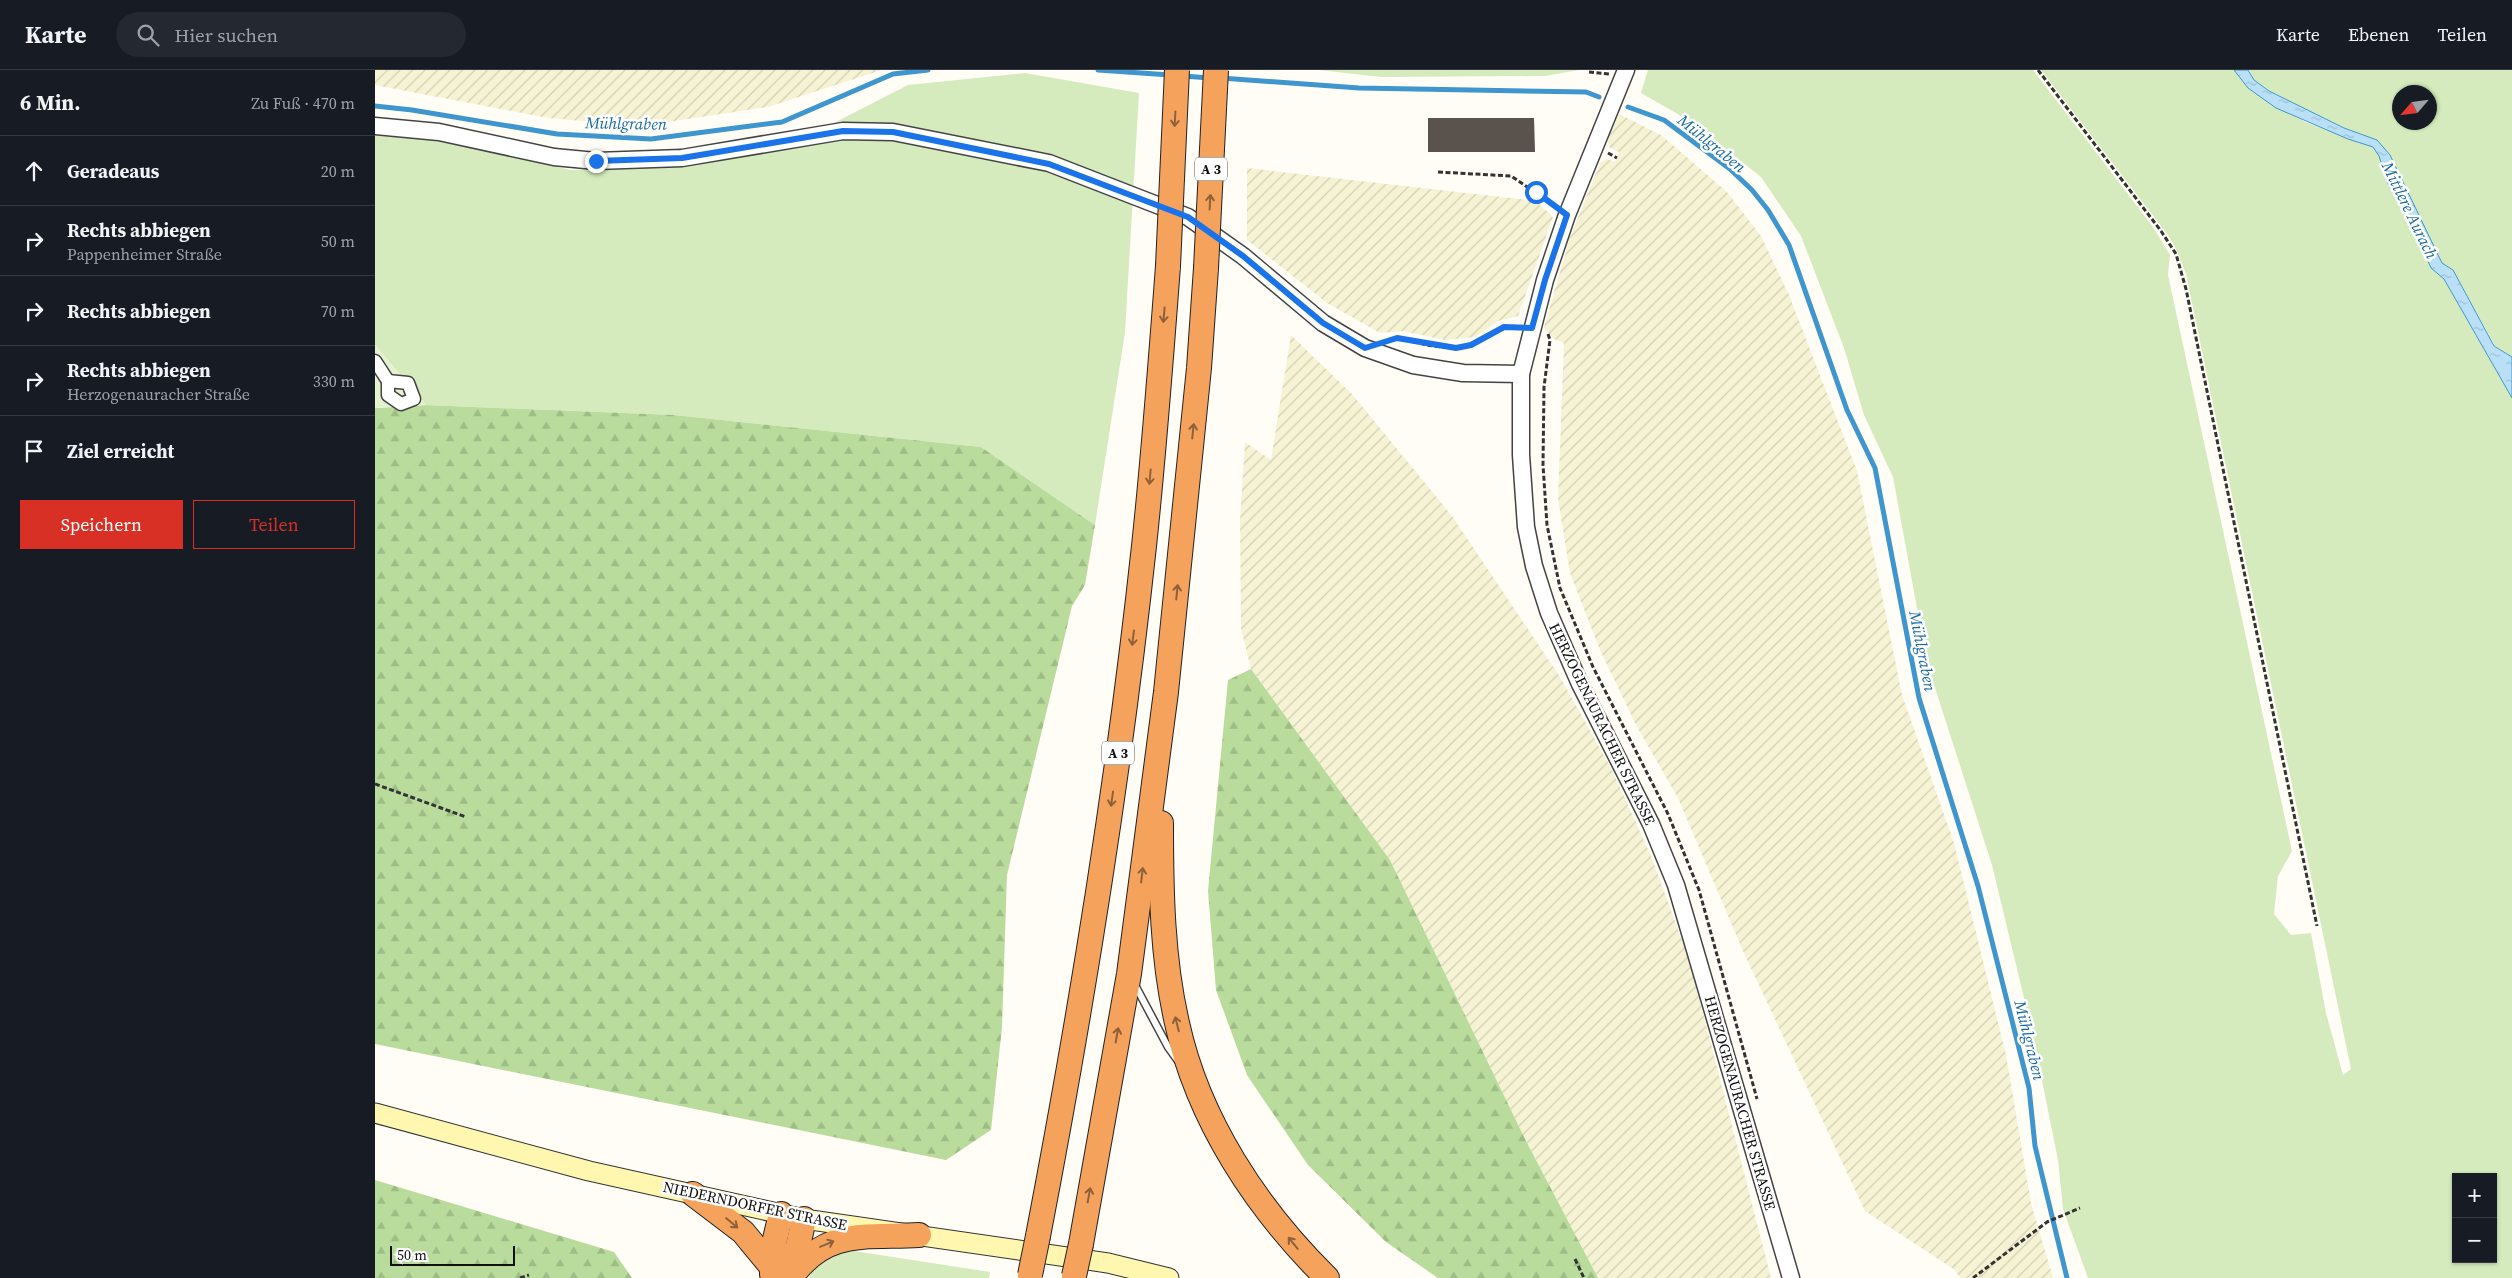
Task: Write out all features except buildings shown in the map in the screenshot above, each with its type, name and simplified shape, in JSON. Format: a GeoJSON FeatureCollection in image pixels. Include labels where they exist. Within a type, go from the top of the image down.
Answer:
{"type":"FeatureCollection","features":[{"type":"Feature","properties":{"kind":"highway","name":"A 3"},"geometry":{"type":"LineString","coordinates":[[1030,1277],[1076,1039],[1127,690],[1144,544],[1168,266],[1177,70]]}},
{"type":"Feature","properties":{"kind":"highway","name":"A 3"},"geometry":{"type":"LineString","coordinates":[[1074,1277],[1129,974],[1166,692],[1198,378],[1206,268],[1216,70]]}},
{"type":"Feature","properties":{"kind":"highway"},"geometry":{"type":"LineString","coordinates":[[1166,692],[1161,885],[1166,962],[1177,1025],[1198,1089],[1222,1140],[1257,1197],[1296,1247],[1327,1278]]}},
{"type":"Feature","properties":{"kind":"highway"},"geometry":{"type":"LineString","coordinates":[[693,1194],[743,1232],[781,1274]]}},
{"type":"Feature","properties":{"kind":"highway"},"geometry":{"type":"LineString","coordinates":[[781,1274],[792,1216]]}},
{"type":"Feature","properties":{"kind":"highway"},"geometry":{"type":"LineString","coordinates":[[781,1274],[831,1242],[919,1235]]}},
{"type":"Feature","properties":{"kind":"main road","name":"NIEDERNDORFER STRASSE"},"geometry":{"type":"LineString","coordinates":[[375,1113],[589,1171],[792,1216],[1108,1263],[1169,1278]]}},
{"type":"Feature","properties":{"kind":"street","name":"HERZOGENAURACHER STRASSE"},"geometry":{"type":"LineString","coordinates":[[1626,70],[1567,215],[1545,280],[1521,374],[1521,455],[1526,527],[1549,613],[1580,684],[1651,824],[1676,885],[1791,1278]]}},
{"type":"Feature","properties":{"kind":"street"},"geometry":{"type":"LineString","coordinates":[[375,126],[439,132],[554,157],[596,161],[682,158],[843,131],[893,132],[1049,164],[1188,217],[1243,256],[1323,323],[1365,348],[1413,365],[1463,373],[1521,374]]}},
{"type":"Feature","properties":{"kind":"street"},"geometry":{"type":"LineString","coordinates":[[375,360],[388,381]]}},
{"type":"Feature","properties":{"kind":"lane"},"geometry":{"type":"LineString","coordinates":[[1129,974],[1168,1047],[1198,1089]]}},
{"type":"Feature","properties":{"kind":"path"},"geometry":{"type":"LineString","coordinates":[[2038,70],[2161,231],[2176,254],[2186,289],[2317,926]]}},
{"type":"Feature","properties":{"kind":"path"},"geometry":{"type":"LineString","coordinates":[[1438,172],[1511,176],[1567,215]]}},
{"type":"Feature","properties":{"kind":"path"},"geometry":{"type":"LineString","coordinates":[[1365,348],[1397,338],[1456,348],[1471,345],[1504,327],[1532,328],[1547,331],[1550,340],[1544,387],[1543,465],[1547,525],[1561,588],[1593,667],[1668,814],[1699,890],[1760,1109]]}},
{"type":"Feature","properties":{"kind":"path"},"geometry":{"type":"LineString","coordinates":[[375,784],[466,817]]}},
{"type":"Feature","properties":{"kind":"path"},"geometry":{"type":"LineString","coordinates":[[1973,1278],[2047,1222],[2080,1208]]}},
{"type":"Feature","properties":{"kind":"path"},"geometry":{"type":"LineString","coordinates":[[1575,1259],[1584,1278]]}},
{"type":"Feature","properties":{"kind":"path"},"geometry":{"type":"LineString","coordinates":[[520,1278],[529,1276]]}},
{"type":"Feature","properties":{"kind":"shaded area"},"geometry":{"type":"Polygon","coordinates":[[[375,70],[882,70],[768,107],[641,126],[548,118],[375,85],[375,70]]]}},
{"type":"Feature","properties":{"kind":"shaded area"},"geometry":{"type":"Polygon","coordinates":[[[1619,114],[1661,135],[1727,192],[1761,236],[1789,295],[1857,471],[1902,695],[1954,843],[2006,1055],[2031,1203],[2053,1278],[1960,1278],[1955,1270],[1865,1211],[1743,951],[1678,798],[1636,725],[1600,650],[1570,573],[1558,499],[1564,343],[1554,339],[1544,328],[1569,240],[1600,163],[1607,159],[1615,162],[1619,152],[1610,148],[1607,141],[1619,114]]]}},
{"type":"Feature","properties":{"kind":"shaded area"},"geometry":{"type":"Polygon","coordinates":[[[1247,168],[1536,201],[1553,217],[1518,316],[1498,321],[1475,337],[1445,340],[1403,331],[1380,333],[1327,303],[1247,240],[1247,168]]]}},
{"type":"Feature","properties":{"kind":"shaded area"},"geometry":{"type":"Polygon","coordinates":[[[1291,335],[1352,394],[1452,516],[1560,677],[1611,768],[1651,856],[1690,962],[1771,1278],[1598,1278],[1526,1141],[1390,860],[1251,669],[1241,628],[1240,520],[1245,442],[1271,460],[1291,335]]]}},
{"type":"Feature","properties":{"kind":"green space"},"geometry":{"type":"Polygon","coordinates":[[[1319,70],[1579,70],[1545,76],[1381,77],[1319,70]]]}},
{"type":"Feature","properties":{"kind":"green space"},"geometry":{"type":"Polygon","coordinates":[[[1648,70],[2033,70],[2153,227],[2170,255],[2168,275],[2292,851],[2278,876],[2274,914],[2291,935],[2311,933],[2326,1013],[2343,1075],[2351,1069],[2186,274],[2168,235],[2041,70],[2234,70],[2248,88],[2305,122],[2373,147],[2379,156],[2388,184],[2408,215],[2431,268],[2444,279],[2512,398],[2512,1278],[2088,1278],[2063,1209],[2058,1160],[2032,1031],[1992,865],[1927,663],[1893,477],[1864,415],[1844,348],[1801,236],[1761,177],[1690,121],[1641,93],[1648,70]]]}},
{"type":"Feature","properties":{"kind":"green space"},"geometry":{"type":"Polygon","coordinates":[[[2249,70],[2512,70],[2512,357],[2495,346],[2453,270],[2442,263],[2390,155],[2377,140],[2344,128],[2269,91],[2254,80],[2249,70]]]}},
{"type":"Feature","properties":{"kind":"green space"},"geometry":{"type":"Polygon","coordinates":[[[1025,73],[1139,93],[1125,332],[1095,525],[981,447],[674,415],[426,405],[375,345],[375,132],[428,139],[571,170],[653,167],[789,146],[908,85],[1025,73]]]}},
{"type":"Feature","properties":{"kind":"green space"},"geometry":{"type":"Polygon","coordinates":[[[375,345],[426,405],[375,408],[375,345]]]}},
{"type":"Feature","properties":{"kind":"green space"},"geometry":{"type":"Polygon","coordinates":[[[426,405],[674,415],[981,447],[1095,525],[1085,585],[1072,606],[1007,875],[1002,1027],[991,1130],[946,1160],[375,1044],[375,408],[426,405]]]}},
{"type":"Feature","properties":{"kind":"green space"},"geometry":{"type":"Polygon","coordinates":[[[1251,669],[1390,860],[1526,1141],[1598,1278],[1438,1278],[1386,1242],[1308,1165],[1247,1075],[1216,990],[1208,891],[1228,680],[1251,669]]]}},
{"type":"Feature","properties":{"kind":"green space"},"geometry":{"type":"Polygon","coordinates":[[[375,1180],[614,1252],[632,1278],[375,1278],[375,1180]]]}},
{"type":"Feature","properties":{"kind":"green space"},"geometry":{"type":"Polygon","coordinates":[[[854,1251],[990,1272],[989,1278],[809,1278],[817,1265],[827,1257],[854,1251]]]}},
{"type":"Feature","properties":{"kind":"water","name":"Mittlere Aurach"},"geometry":{"type":"Polygon","coordinates":[[[2234,70],[2248,70],[2254,80],[2269,91],[2344,128],[2377,140],[2390,155],[2442,263],[2453,270],[2494,346],[2512,357],[2512,398],[2444,279],[2431,268],[2408,215],[2388,184],[2379,156],[2373,147],[2348,139],[2276,108],[2248,88],[2234,70]]]}},
{"type":"Feature","properties":{"kind":"waterway","name":"Mühlgraben"},"geometry":{"type":"LineString","coordinates":[[375,106],[412,110],[557,134],[651,139],[782,122],[893,74],[928,70]]}},
{"type":"Feature","properties":{"kind":"waterway","name":"Mühlgraben"},"geometry":{"type":"LineString","coordinates":[[1098,70],[1170,75]]}},
{"type":"Feature","properties":{"kind":"waterway","name":"Mühlgraben"},"geometry":{"type":"LineString","coordinates":[[1183,76],[1210,78]]}},
{"type":"Feature","properties":{"kind":"waterway","name":"Mühlgraben"},"geometry":{"type":"LineString","coordinates":[[1221,78],[1359,88],[1586,92],[1599,97]]}},
{"type":"Feature","properties":{"kind":"waterway","name":"Mühlgraben"},"geometry":{"type":"LineString","coordinates":[[1628,107],[1664,120],[1730,169],[1752,190],[1768,210],[1789,245],[1847,410],[1875,468],[1919,698],[1978,886],[2029,1088],[2035,1146],[2067,1278]]}},
{"type":"Feature","properties":{"kind":"route"},"geometry":{"type":"LineString","coordinates":[[596,161],[682,158],[843,131],[893,132],[1049,164],[1140,197],[1188,217],[1243,256],[1323,323],[1365,348],[1397,338],[1456,348],[1471,345],[1504,327],[1532,328],[1545,280],[1567,215],[1536,192]]}}]}
